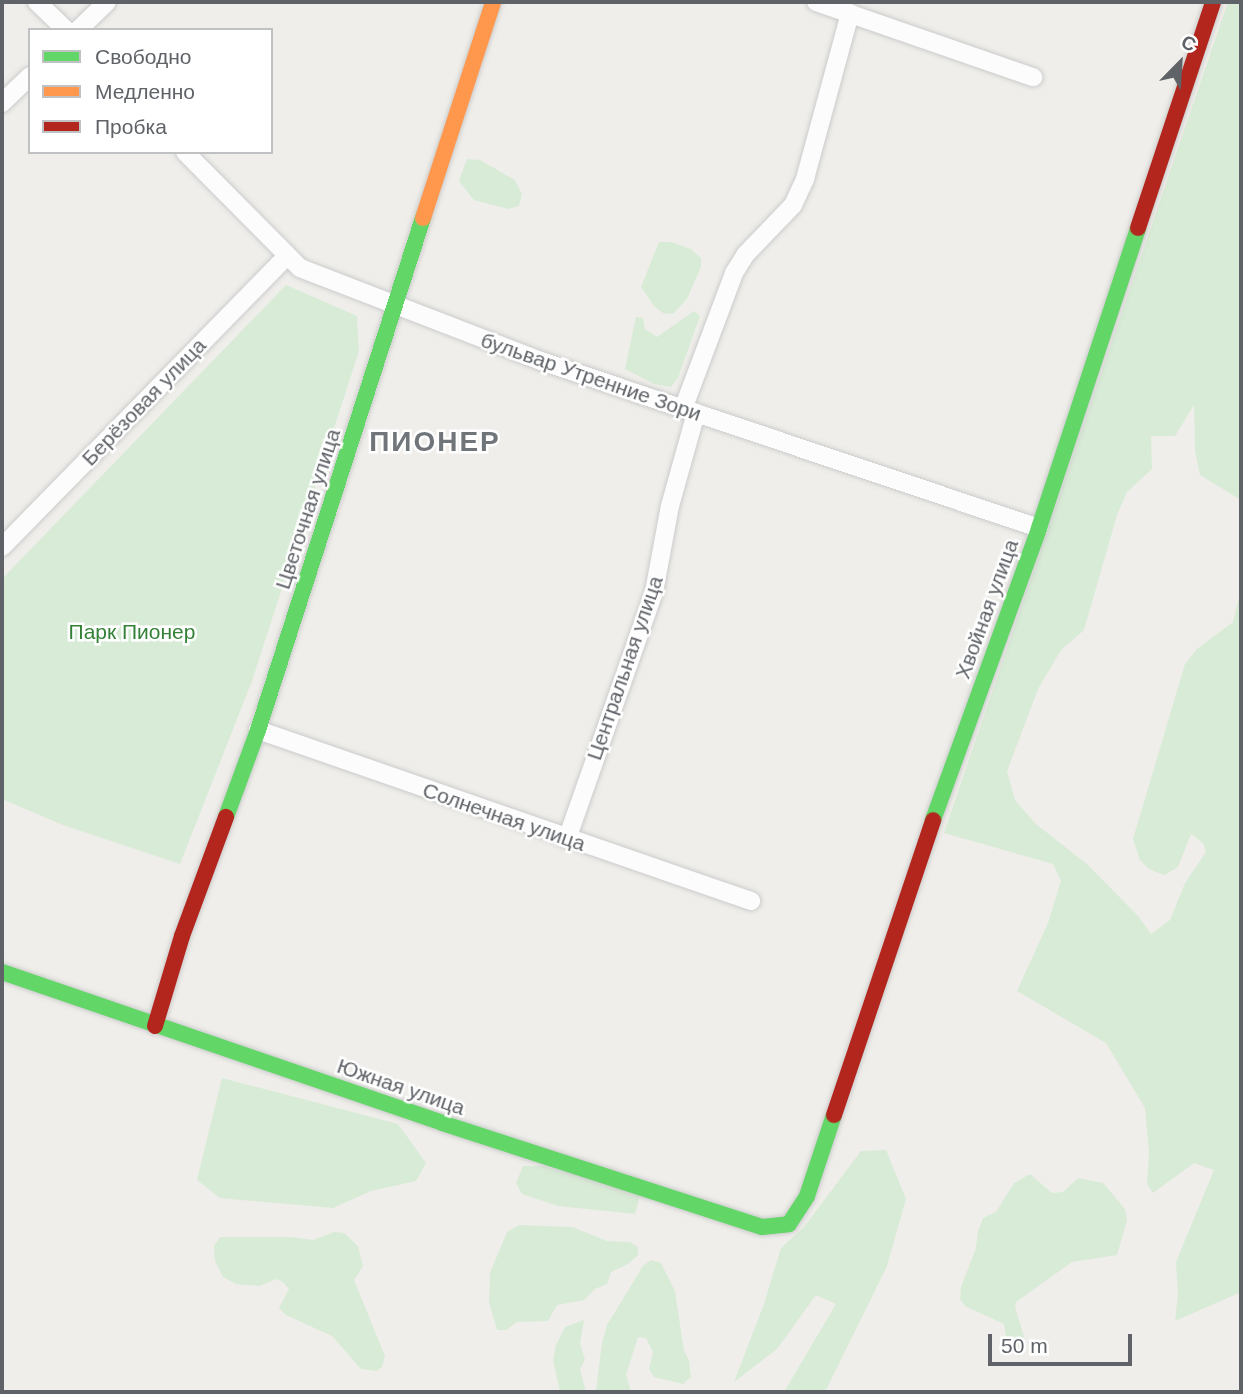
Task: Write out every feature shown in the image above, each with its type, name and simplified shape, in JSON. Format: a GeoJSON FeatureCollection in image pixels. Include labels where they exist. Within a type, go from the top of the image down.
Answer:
{"type":"FeatureCollection","features":[{"type":"Feature","properties":{"kind":"street"},"geometry":{"type":"LineString","coordinates":[[37,2],[64,28]]}},
{"type":"Feature","properties":{"kind":"street"},"geometry":{"type":"LineString","coordinates":[[80,28],[107,2]]}},
{"type":"Feature","properties":{"kind":"street","name":"Цветочная улица"},"geometry":{"type":"LineString","coordinates":[[155,1026],[183,936],[258,730],[493,2]]}},
{"type":"Feature","properties":{"kind":"street"},"geometry":{"type":"LineString","coordinates":[[816,2],[1033,77]]}},
{"type":"Feature","properties":{"kind":"street","name":"Хвойная улица"},"geometry":{"type":"LineString","coordinates":[[789,1224],[807,1196],[946,783],[1039,528],[1213,2]]}},
{"type":"Feature","properties":{"kind":"street","name":"Центральная улица"},"geometry":{"type":"LineString","coordinates":[[567,839],[654,592],[690,411],[734,273],[746,254],[793,205],[805,179],[850,13]]}},
{"type":"Feature","properties":{"kind":"street"},"geometry":{"type":"LineString","coordinates":[[2,103],[28,78]]}},
{"type":"Feature","properties":{"kind":"street","name":"бульвар Утренние Зори"},"geometry":{"type":"LineString","coordinates":[[188,154],[286,257],[300,268],[395,307],[690,411],[1039,528]]}},
{"type":"Feature","properties":{"kind":"street","name":"Берёзовая улица"},"geometry":{"type":"LineString","coordinates":[[2,547],[286,257]]}},
{"type":"Feature","properties":{"kind":"street","name":"Солнечная улица"},"geometry":{"type":"LineString","coordinates":[[258,730],[751,901]]}},
{"type":"Feature","properties":{"kind":"street","name":"Южная улица"},"geometry":{"type":"LineString","coordinates":[[2,972],[155,1026],[762,1227],[789,1224]]}},
{"type":"Feature","properties":{"kind":"green space"},"geometry":{"type":"Polygon","coordinates":[[[1228,2],[1241,2],[1241,500],[1200,475],[1195,450],[1194,405],[1175,436],[1151,436],[1152,469],[1127,492],[1117,515],[1084,630],[1061,650],[1038,689],[1007,771],[1015,800],[1036,824],[1088,865],[1139,917],[1151,934],[1170,920],[1185,883],[1206,852],[1203,843],[1191,834],[1178,867],[1164,875],[1149,869],[1140,860],[1133,839],[1185,664],[1197,649],[1233,622],[1241,589],[1241,1292],[1175,1321],[1178,1294],[1176,1262],[1214,1170],[1194,1163],[1153,1193],[1147,1184],[1149,1152],[1145,1108],[1106,1043],[1017,991],[1048,923],[1061,881],[1053,864],[944,833],[1228,2]]]}},
{"type":"Feature","properties":{"kind":"green space"},"geometry":{"type":"Polygon","coordinates":[[[467,159],[480,160],[515,180],[522,194],[519,206],[508,209],[474,200],[459,181],[467,159]]]}},
{"type":"Feature","properties":{"kind":"green space"},"geometry":{"type":"Polygon","coordinates":[[[659,242],[671,242],[691,249],[701,258],[701,267],[687,299],[673,314],[663,313],[655,307],[641,287],[659,242]]]}},
{"type":"Feature","properties":{"kind":"green space","name":"Парк Пионер"},"geometry":{"type":"Polygon","coordinates":[[[286,285],[357,316],[359,351],[252,681],[180,864],[63,825],[2,799],[2,579],[286,285]]]}},
{"type":"Feature","properties":{"kind":"green space"},"geometry":{"type":"Polygon","coordinates":[[[694,311],[700,316],[678,378],[671,387],[654,384],[625,369],[636,317],[643,318],[645,329],[657,337],[694,311]]]}},
{"type":"Feature","properties":{"kind":"green space"},"geometry":{"type":"Polygon","coordinates":[[[222,1078],[398,1124],[426,1163],[416,1181],[371,1191],[333,1208],[220,1198],[197,1180],[222,1078]]]}},
{"type":"Feature","properties":{"kind":"green space"},"geometry":{"type":"Polygon","coordinates":[[[886,1150],[906,1199],[887,1266],[825,1392],[784,1392],[836,1304],[816,1295],[777,1349],[734,1382],[764,1304],[781,1248],[804,1227],[861,1151],[886,1150]]]}},
{"type":"Feature","properties":{"kind":"green space"},"geometry":{"type":"Polygon","coordinates":[[[523,1166],[544,1166],[641,1192],[635,1214],[558,1206],[522,1194],[516,1183],[523,1166]]]}},
{"type":"Feature","properties":{"kind":"green space"},"geometry":{"type":"Polygon","coordinates":[[[1030,1174],[1052,1193],[1063,1192],[1078,1178],[1103,1183],[1125,1209],[1127,1220],[1117,1255],[1072,1262],[1016,1302],[1015,1307],[1025,1340],[1019,1357],[1008,1350],[1004,1324],[965,1306],[960,1299],[961,1287],[976,1248],[983,1218],[996,1212],[1014,1183],[1030,1174]]]}},
{"type":"Feature","properties":{"kind":"green space"},"geometry":{"type":"Polygon","coordinates":[[[519,1225],[572,1227],[607,1241],[630,1242],[638,1247],[638,1255],[628,1264],[611,1272],[607,1284],[595,1289],[584,1300],[557,1305],[548,1321],[517,1322],[506,1330],[497,1330],[489,1302],[490,1273],[507,1232],[519,1225]]]}},
{"type":"Feature","properties":{"kind":"green space"},"geometry":{"type":"Polygon","coordinates":[[[334,1232],[344,1233],[358,1246],[363,1266],[354,1280],[385,1356],[382,1367],[377,1371],[361,1369],[332,1336],[286,1315],[279,1308],[289,1289],[283,1282],[277,1279],[259,1286],[236,1284],[223,1277],[215,1261],[214,1246],[220,1237],[291,1237],[313,1240],[334,1232]]]}},
{"type":"Feature","properties":{"kind":"green space"},"geometry":{"type":"Polygon","coordinates":[[[651,1260],[661,1263],[675,1291],[684,1351],[689,1360],[691,1377],[683,1384],[654,1377],[649,1369],[653,1352],[646,1338],[638,1337],[626,1375],[631,1392],[596,1392],[607,1325],[643,1266],[651,1260]]]}},
{"type":"Feature","properties":{"kind":"green space"},"geometry":{"type":"Polygon","coordinates":[[[584,1320],[580,1343],[585,1360],[580,1369],[586,1392],[560,1392],[553,1360],[556,1345],[565,1327],[584,1320]]]}},
{"type":"Feature","properties":{"kind":"traffic: fast"},"geometry":{"type":"LineString","coordinates":[[226,817],[258,730],[423,218]]}},
{"type":"Feature","properties":{"kind":"traffic: fast"},"geometry":{"type":"LineString","coordinates":[[933,820],[1039,528],[1138,228]]}},
{"type":"Feature","properties":{"kind":"traffic: fast"},"geometry":{"type":"LineString","coordinates":[[2,972],[442,1123],[762,1227],[789,1224],[807,1196],[834,1115]]}},
{"type":"Feature","properties":{"kind":"traffic: slow"},"geometry":{"type":"LineString","coordinates":[[423,218],[493,2]]}},
{"type":"Feature","properties":{"kind":"traffic: jam"},"geometry":{"type":"LineString","coordinates":[[1138,228],[1213,2]]}},
{"type":"Feature","properties":{"kind":"traffic: jam"},"geometry":{"type":"LineString","coordinates":[[155,1026],[182,936],[226,817]]}},
{"type":"Feature","properties":{"kind":"traffic: jam"},"geometry":{"type":"LineString","coordinates":[[834,1115],[933,820]]}},
{"type":"Feature","properties":{"kind":"district","name":"ПИОНЕР"},"geometry":{"type":"Point","coordinates":[435,442]}}]}
